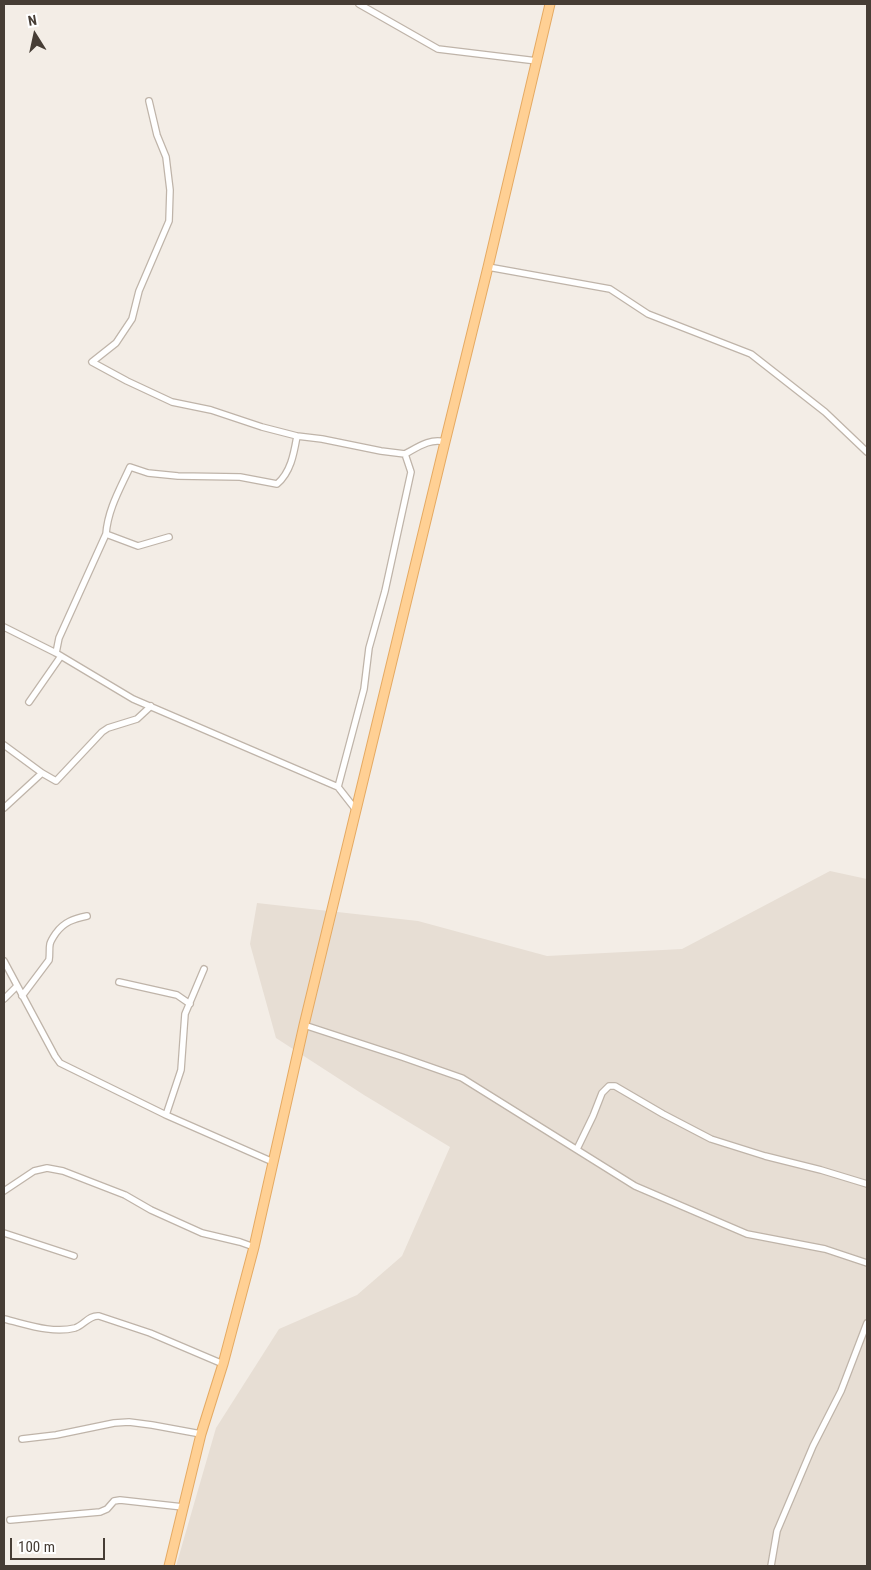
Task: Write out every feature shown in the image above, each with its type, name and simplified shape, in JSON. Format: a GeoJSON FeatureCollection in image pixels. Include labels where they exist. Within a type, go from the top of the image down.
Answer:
{"type":"FeatureCollection","features":[{"type":"Feature","properties":{"kind":"main road"},"geometry":{"type":"LineString","coordinates":[[168,1566],[201,1434],[223,1364],[254,1246],[304,1025],[444,442],[488,268],[550,4]]}},
{"type":"Feature","properties":{"kind":"street"},"geometry":{"type":"LineString","coordinates":[[359,4],[438,49],[537,61]]}},
{"type":"Feature","properties":{"kind":"street"},"geometry":{"type":"LineString","coordinates":[[149,102],[157,135],[166,157],[170,190],[169,220],[139,291],[132,319],[116,343],[92,362],[172,402],[211,410],[262,427],[297,436],[405,454],[430,441],[438,440],[444,442]]}},
{"type":"Feature","properties":{"kind":"street"},"geometry":{"type":"LineString","coordinates":[[488,268],[610,289],[648,314],[750,354],[825,412],[867,452]]}},
{"type":"Feature","properties":{"kind":"street"},"geometry":{"type":"LineString","coordinates":[[28,702],[58,655],[59,638],[106,534],[107,520],[111,507],[130,467],[148,473],[178,476],[240,477],[277,484],[283,479],[290,464],[297,436]]}},
{"type":"Feature","properties":{"kind":"street"},"geometry":{"type":"LineString","coordinates":[[338,787],[364,689],[369,648],[385,591],[411,472],[405,454]]}},
{"type":"Feature","properties":{"kind":"street"},"geometry":{"type":"LineString","coordinates":[[106,534],[138,546],[169,537]]}},
{"type":"Feature","properties":{"kind":"street"},"geometry":{"type":"LineString","coordinates":[[4,628],[58,655],[133,698],[338,787],[356,810]]}},
{"type":"Feature","properties":{"kind":"street"},"geometry":{"type":"LineString","coordinates":[[4,745],[42,774],[56,781],[102,732],[108,728],[136,719],[151,706]]}},
{"type":"Feature","properties":{"kind":"street"},"geometry":{"type":"LineString","coordinates":[[4,808],[42,774]]}},
{"type":"Feature","properties":{"kind":"street"},"geometry":{"type":"LineString","coordinates":[[22,996],[49,960],[51,953],[50,944],[59,929],[64,923],[72,919],[87,916]]}},
{"type":"Feature","properties":{"kind":"street"},"geometry":{"type":"LineString","coordinates":[[4,961],[60,1063],[166,1115],[273,1162]]}},
{"type":"Feature","properties":{"kind":"street"},"geometry":{"type":"LineString","coordinates":[[166,1115],[181,1070],[185,1014],[204,969]]}},
{"type":"Feature","properties":{"kind":"street"},"geometry":{"type":"LineString","coordinates":[[119,982],[178,995],[190,1004]]}},
{"type":"Feature","properties":{"kind":"street"},"geometry":{"type":"LineString","coordinates":[[4,1000],[17,986]]}},
{"type":"Feature","properties":{"kind":"street"},"geometry":{"type":"LineString","coordinates":[[304,1025],[402,1056],[462,1078],[635,1186],[747,1234],[825,1249],[867,1264]]}},
{"type":"Feature","properties":{"kind":"street"},"geometry":{"type":"LineString","coordinates":[[577,1149],[602,1093],[609,1086],[616,1086],[663,1114],[712,1139],[765,1156],[867,1184]]}},
{"type":"Feature","properties":{"kind":"street"},"geometry":{"type":"LineString","coordinates":[[4,1191],[34,1170],[47,1168],[63,1171],[124,1195],[151,1210],[202,1233],[254,1246]]}},
{"type":"Feature","properties":{"kind":"street"},"geometry":{"type":"LineString","coordinates":[[4,1232],[74,1256]]}},
{"type":"Feature","properties":{"kind":"street"},"geometry":{"type":"LineString","coordinates":[[4,1318],[57,1330],[78,1327],[92,1317],[99,1316],[150,1333],[223,1364]]}},
{"type":"Feature","properties":{"kind":"street"},"geometry":{"type":"LineString","coordinates":[[770,1566],[777,1531],[813,1446],[841,1391],[867,1323]]}},
{"type":"Feature","properties":{"kind":"street"},"geometry":{"type":"LineString","coordinates":[[22,1440],[114,1423],[129,1422],[201,1434]]}},
{"type":"Feature","properties":{"kind":"street"},"geometry":{"type":"LineString","coordinates":[[10,1520],[100,1512],[107,1509],[114,1501],[120,1500],[184,1507]]}},
{"type":"Feature","properties":{"kind":"shaded area"},"geometry":{"type":"Polygon","coordinates":[[[830,871],[867,879],[867,1566],[176,1566],[216,1428],[279,1329],[357,1295],[402,1256],[450,1147],[364,1095],[276,1038],[250,944],[257,903],[418,921],[547,956],[682,949],[830,871]]]}}]}
